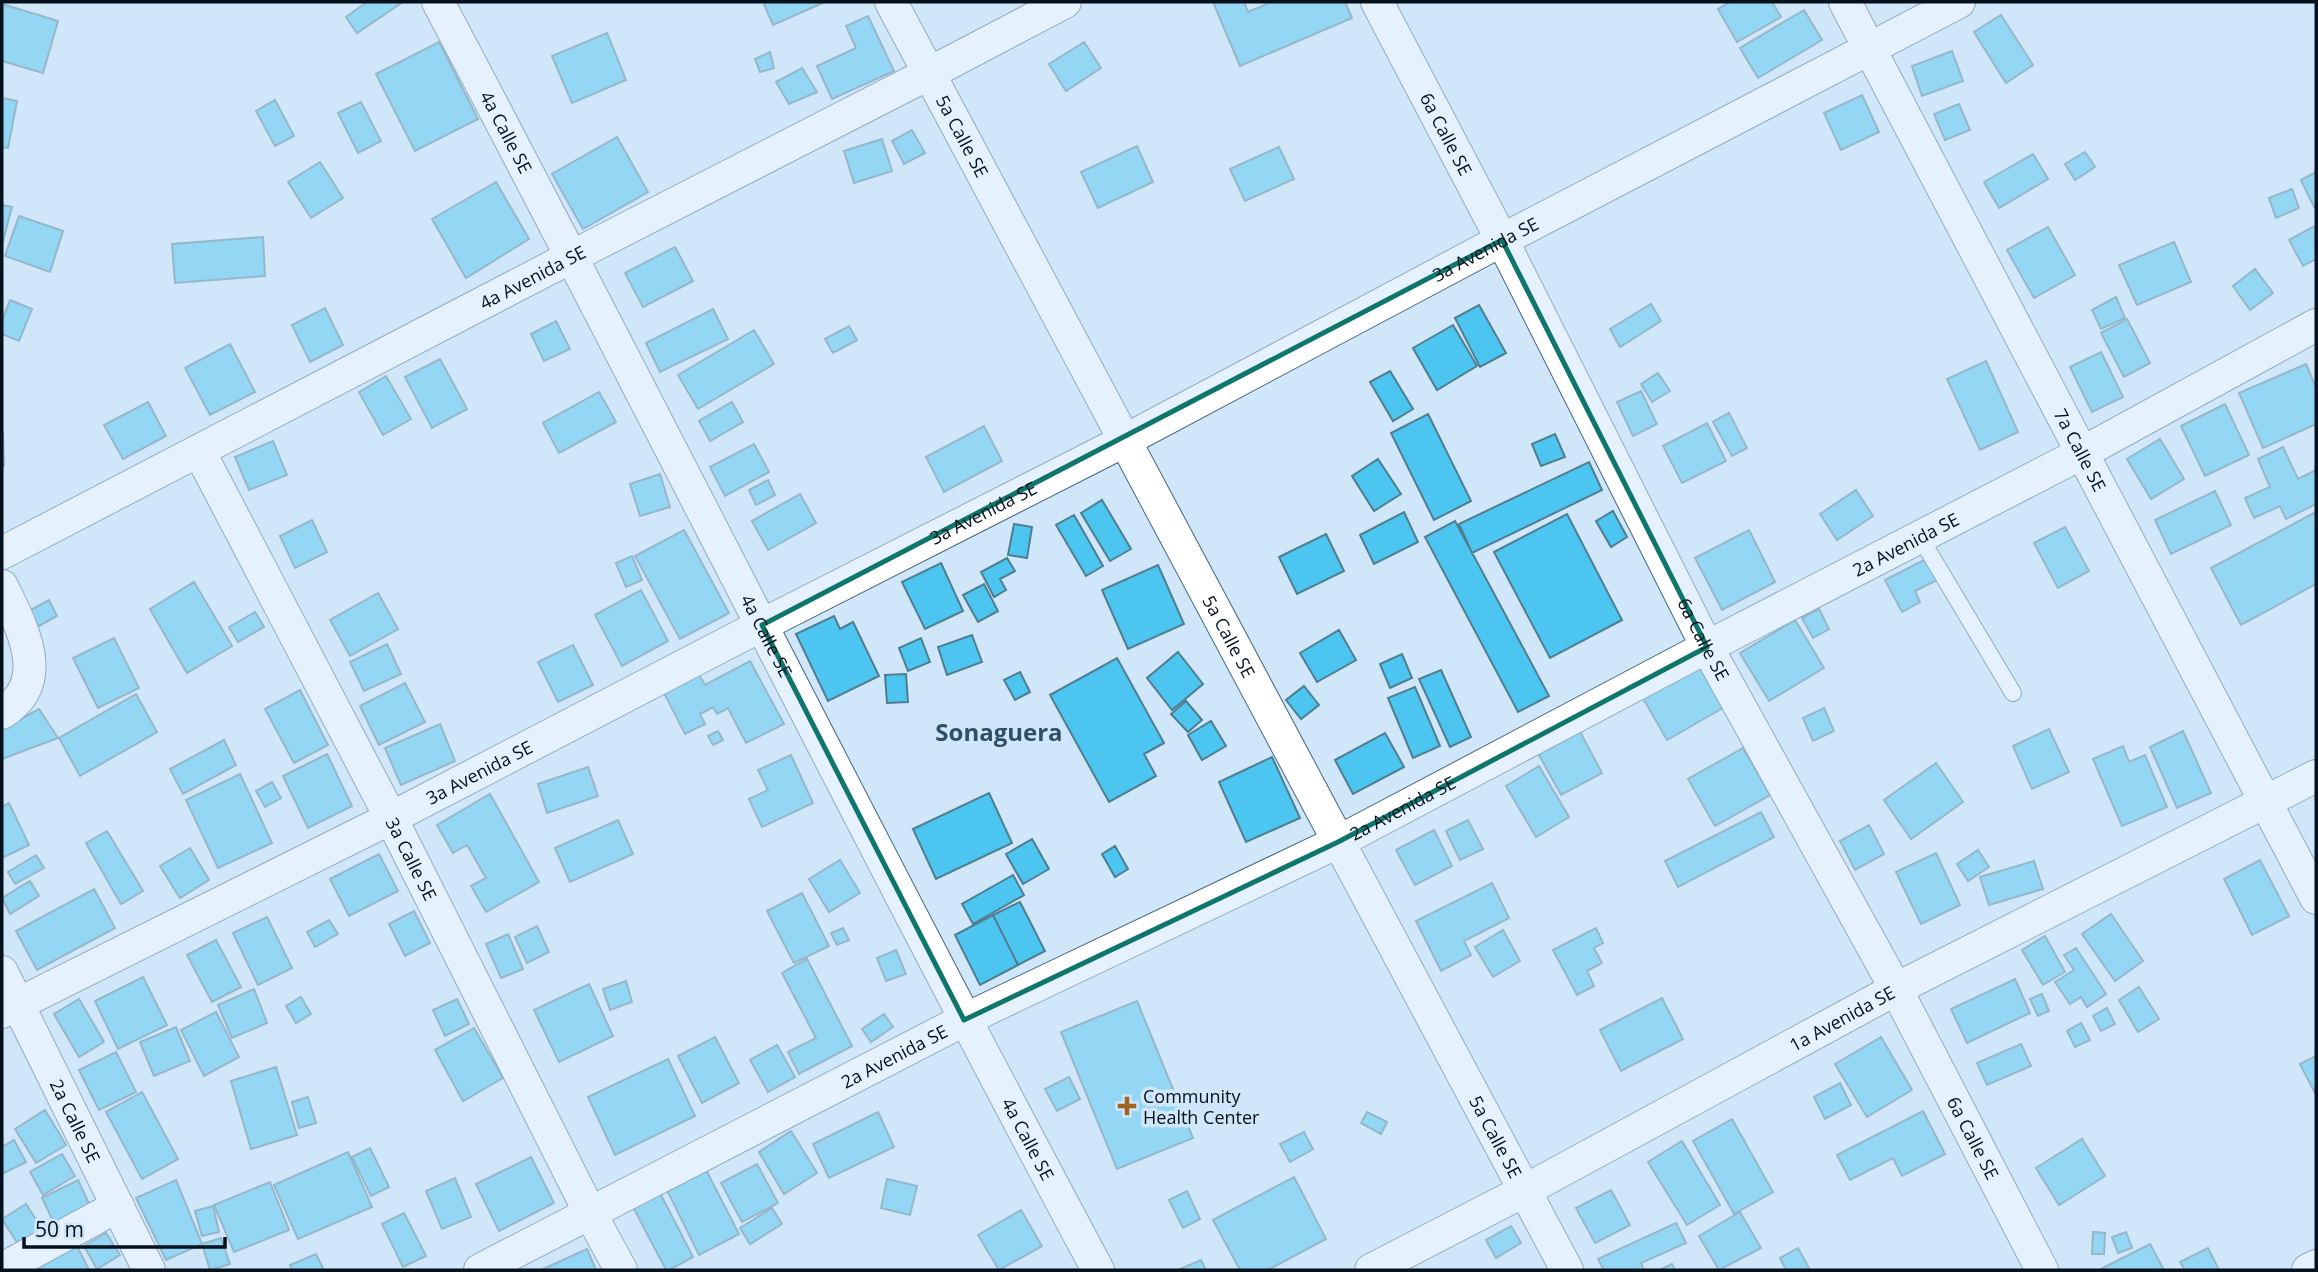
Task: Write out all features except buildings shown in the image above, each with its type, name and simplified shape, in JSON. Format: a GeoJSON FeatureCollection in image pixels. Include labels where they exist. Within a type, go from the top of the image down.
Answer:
{"type":"FeatureCollection","features":[{"type":"Feature","properties":{"kind":"street","name":"4a Calle SE"},"geometry":{"type":"LineString","coordinates":[[438,2],[573,256],[964,1020],[1098,1270]]}},
{"type":"Feature","properties":{"kind":"street","name":"5a Calle SE"},"geometry":{"type":"LineString","coordinates":[[891,2],[1567,1270]]}},
{"type":"Feature","properties":{"kind":"street","name":"4a Avenida SE"},"geometry":{"type":"LineString","coordinates":[[2,553],[1065,2]]}},
{"type":"Feature","properties":{"kind":"street","name":"6a Calle SE"},"geometry":{"type":"LineString","coordinates":[[1377,2],[1502,240],[1707,646],[1896,989],[2042,1270]]}},
{"type":"Feature","properties":{"kind":"street","name":"7a Calle SE"},"geometry":{"type":"LineString","coordinates":[[1844,2],[2316,898]]}},
{"type":"Feature","properties":{"kind":"street","name":"3a Avenida SE"},"geometry":{"type":"LineString","coordinates":[[9,1007],[391,818],[1124,441],[1959,2]]}},
{"type":"Feature","properties":{"kind":"street","name":"2a Avenida SE"},"geometry":{"type":"LineString","coordinates":[[480,1270],[964,1020],[1338,842],[1707,646],[2082,453],[2316,325]]}},
{"type":"Feature","properties":{"kind":"street","name":"3a Calle SE"},"geometry":{"type":"LineString","coordinates":[[199,451],[391,818],[621,1270]]}},
{"type":"Feature","properties":{"kind":"street"},"geometry":{"type":"LineString","coordinates":[[2,586],[22,628],[30,656],[29,678],[23,693],[2,713]]}},
{"type":"Feature","properties":{"kind":"street","name":"1a Avenida SE"},"geometry":{"type":"LineString","coordinates":[[1371,1270],[1524,1191],[1896,989],[2316,776]]}},
{"type":"Feature","properties":{"kind":"street","name":"2a Calle SE"},"geometry":{"type":"LineString","coordinates":[[2,972],[9,1007],[118,1206],[149,1270]]}},
{"type":"Feature","properties":{"kind":"street"},"geometry":{"type":"LineString","coordinates":[[2,1269],[118,1206]]}},
{"type":"Feature","properties":{"kind":"street"},"geometry":{"type":"LineString","coordinates":[[2308,1270],[2316,1266]]}},
{"type":"Feature","properties":{"kind":"lane"},"geometry":{"type":"LineString","coordinates":[[1920,537],[2013,693]]}},
{"type":"Feature","properties":{"kind":"highlighted area"},"geometry":{"type":"Polygon","coordinates":[[[1502,240],[1707,647],[1338,842],[964,1020],[762,625],[1502,240]]]}},
{"type":"Feature","properties":{"kind":"place","name":"Community Health Center"},"geometry":{"type":"Point","coordinates":[1127,1106]}},
{"type":"Feature","properties":{"kind":"district","name":"Sonaguera"},"geometry":{"type":"Point","coordinates":[999,731]}}]}
